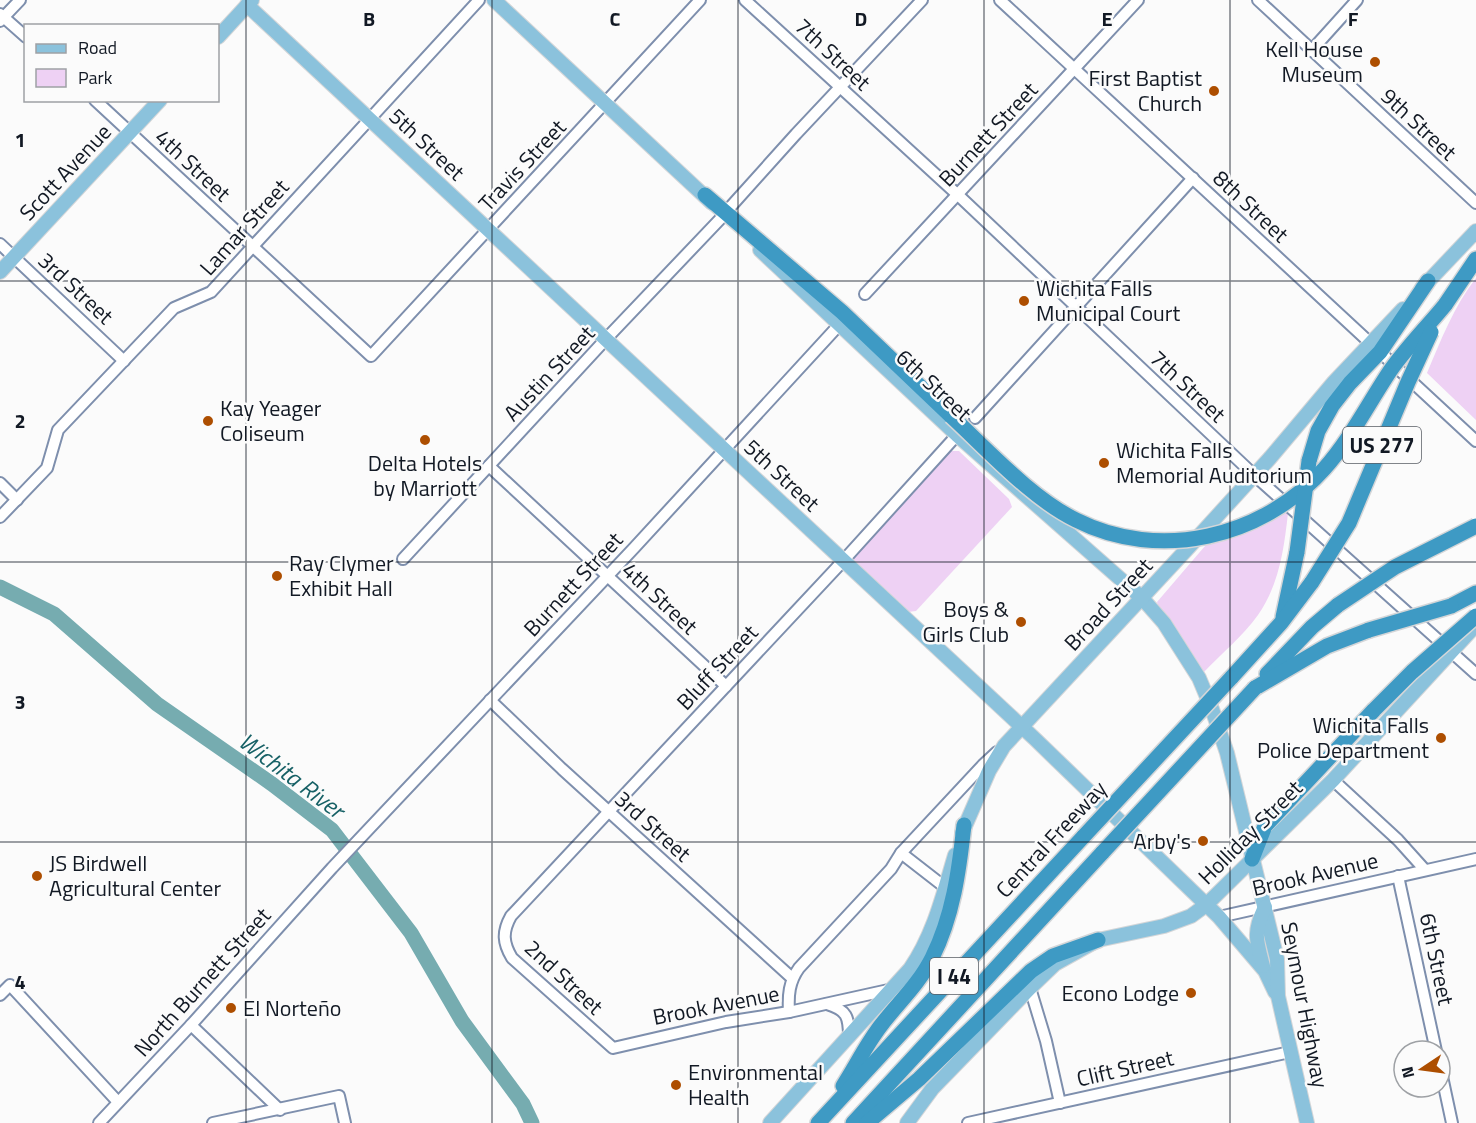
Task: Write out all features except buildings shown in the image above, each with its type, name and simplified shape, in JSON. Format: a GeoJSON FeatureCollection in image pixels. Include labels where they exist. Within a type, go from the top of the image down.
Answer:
{"type":"FeatureCollection","features":[{"type":"Feature","properties":{"kind":"highway"},"geometry":{"type":"LineString","coordinates":[[705,195],[842,312],[951,416],[1046,502],[1075,520],[1103,532],[1134,539],[1154,541],[1212,537],[1254,521],[1293,497],[1314,480],[1341,448],[1391,370],[1445,305]]}},
{"type":"Feature","properties":{"kind":"highway","name":"US 277"},"geometry":{"type":"LineString","coordinates":[[1445,305],[1476,259]]}},
{"type":"Feature","properties":{"kind":"highway"},"geometry":{"type":"LineString","coordinates":[[1281,623],[1296,552],[1309,460],[1318,431],[1332,406],[1428,281]]}},
{"type":"Feature","properties":{"kind":"highway","name":"Central Freeway"},"geometry":{"type":"LineString","coordinates":[[821,1120],[1281,623],[1312,582],[1349,523],[1408,382],[1445,305]]}},
{"type":"Feature","properties":{"kind":"highway","name":"Central Freeway"},"geometry":{"type":"LineString","coordinates":[[853,1123],[1312,627],[1338,605],[1395,567],[1476,526]]}},
{"type":"Feature","properties":{"kind":"highway"},"geometry":{"type":"LineString","coordinates":[[1255,688],[1327,646],[1369,630],[1452,606],[1476,593]]}},
{"type":"Feature","properties":{"kind":"highway"},"geometry":{"type":"LineString","coordinates":[[1252,859],[1265,826],[1412,672],[1476,616]]}},
{"type":"Feature","properties":{"kind":"highway"},"geometry":{"type":"LineString","coordinates":[[821,1120],[881,1025],[916,984],[932,957],[952,903],[959,874],[964,825]]}},
{"type":"Feature","properties":{"kind":"highway"},"geometry":{"type":"LineString","coordinates":[[867,1123],[919,1079],[1031,971],[1053,956],[1098,940]]}},
{"type":"Feature","properties":{"kind":"main road"},"geometry":{"type":"LineString","coordinates":[[494,0],[705,195]]}},
{"type":"Feature","properties":{"kind":"main road","name":"5th Street"},"geometry":{"type":"LineString","coordinates":[[247,2],[605,340],[1022,727],[1219,917],[1265,971],[1278,996]]}},
{"type":"Feature","properties":{"kind":"main road"},"geometry":{"type":"LineString","coordinates":[[219,36],[247,2]]}},
{"type":"Feature","properties":{"kind":"main road","name":"Scott Avenue"},"geometry":{"type":"LineString","coordinates":[[0,273],[158,102]]}},
{"type":"Feature","properties":{"kind":"main road","name":"6th Street"},"geometry":{"type":"LineString","coordinates":[[725,214],[957,435],[1142,598],[1164,623],[1199,678],[1212,709],[1227,753],[1252,859]]}},
{"type":"Feature","properties":{"kind":"main road"},"geometry":{"type":"LineString","coordinates":[[1428,281],[1476,231]]}},
{"type":"Feature","properties":{"kind":"main road","name":"Broad Street"},"geometry":{"type":"LineString","coordinates":[[1004,746],[1254,475],[1334,382],[1376,348]]}},
{"type":"Feature","properties":{"kind":"main road","name":"Holliday Street"},"geometry":{"type":"LineString","coordinates":[[1098,940],[1164,926],[1191,916],[1206,905],[1333,780],[1476,626]]}},
{"type":"Feature","properties":{"kind":"main road"},"geometry":{"type":"LineString","coordinates":[[770,1123],[893,989],[922,951],[946,888],[964,825],[989,771],[1004,746]]}},
{"type":"Feature","properties":{"kind":"main road","name":"Seymour Highway"},"geometry":{"type":"LineString","coordinates":[[1252,859],[1277,959],[1278,996],[1307,1123]]}},
{"type":"Feature","properties":{"kind":"main road"},"geometry":{"type":"LineString","coordinates":[[1265,908],[1257,925],[1257,943],[1265,971]]}},
{"type":"Feature","properties":{"kind":"main road","name":"Brook Avenue"},"geometry":{"type":"LineString","coordinates":[[1164,926],[1219,917]]}},
{"type":"Feature","properties":{"kind":"main road"},"geometry":{"type":"LineString","coordinates":[[907,1123],[932,1089],[1055,964],[1098,940]]}},
{"type":"Feature","properties":{"kind":"street"},"geometry":{"type":"LineString","coordinates":[[20,0],[1,17],[24,35]]}},
{"type":"Feature","properties":{"kind":"street","name":"Lamar Street"},"geometry":{"type":"LineString","coordinates":[[0,518],[46,468],[58,430],[174,308],[211,292],[480,0]]}},
{"type":"Feature","properties":{"kind":"street","name":"Travis Street"},"geometry":{"type":"LineString","coordinates":[[371,356],[699,0]]}},
{"type":"Feature","properties":{"kind":"street","name":"7th Street"},"geometry":{"type":"LineString","coordinates":[[746,0],[958,195],[1254,475],[1476,675]]}},
{"type":"Feature","properties":{"kind":"street","name":"Austin Street"},"geometry":{"type":"LineString","coordinates":[[403,559],[922,0]]}},
{"type":"Feature","properties":{"kind":"street","name":"8th Street"},"geometry":{"type":"LineString","coordinates":[[1000,0],[1476,441]]}},
{"type":"Feature","properties":{"kind":"street","name":"Burnett Street"},"geometry":{"type":"LineString","coordinates":[[865,294],[1138,0]]}},
{"type":"Feature","properties":{"kind":"street","name":"9th Street"},"geometry":{"type":"LineString","coordinates":[[1258,0],[1476,203]]}},
{"type":"Feature","properties":{"kind":"street"},"geometry":{"type":"LineString","coordinates":[[1311,51],[1358,0]]}},
{"type":"Feature","properties":{"kind":"street","name":"4th Street"},"geometry":{"type":"LineString","coordinates":[[97,102],[371,356]]}},
{"type":"Feature","properties":{"kind":"street"},"geometry":{"type":"LineString","coordinates":[[975,418],[1193,178]]}},
{"type":"Feature","properties":{"kind":"street","name":"3rd Street"},"geometry":{"type":"LineString","coordinates":[[0,244],[124,361]]}},
{"type":"Feature","properties":{"kind":"street","name":"Burnett Street"},"geometry":{"type":"LineString","coordinates":[[332,868],[839,325]]}},
{"type":"Feature","properties":{"kind":"street","name":"Bluff Street"},"geometry":{"type":"LineString","coordinates":[[506,926],[511,916],[843,561],[957,435]]}},
{"type":"Feature","properties":{"kind":"street","name":"4th Street"},"geometry":{"type":"LineString","coordinates":[[489,465],[726,686]]}},
{"type":"Feature","properties":{"kind":"street"},"geometry":{"type":"LineString","coordinates":[[0,483],[17,500]]}},
{"type":"Feature","properties":{"kind":"street","name":"3rd Street"},"geometry":{"type":"LineString","coordinates":[[490,700],[792,978]]}},
{"type":"Feature","properties":{"kind":"street","name":"Broad Street"},"geometry":{"type":"LineString","coordinates":[[792,978],[891,868],[901,853],[983,765],[1004,746]]}},
{"type":"Feature","properties":{"kind":"street"},"geometry":{"type":"LineString","coordinates":[[1333,780],[1398,840],[1425,870]]}},
{"type":"Feature","properties":{"kind":"street"},"geometry":{"type":"LineString","coordinates":[[901,853],[946,888]]}},
{"type":"Feature","properties":{"kind":"street","name":"Brook Avenue"},"geometry":{"type":"LineString","coordinates":[[1219,917],[1476,859]]}},
{"type":"Feature","properties":{"kind":"street","name":"North Burnett Street"},"geometry":{"type":"LineString","coordinates":[[99,1123],[191,1025],[332,868]]}},
{"type":"Feature","properties":{"kind":"street","name":"6th Street"},"geometry":{"type":"LineString","coordinates":[[1398,876],[1433,1039]]}},
{"type":"Feature","properties":{"kind":"street","name":"2nd Street"},"geometry":{"type":"LineString","coordinates":[[506,926],[504,936],[506,947],[512,958],[613,1048]]}},
{"type":"Feature","properties":{"kind":"street"},"geometry":{"type":"LineString","coordinates":[[789,1012],[789,989],[792,978]]}},
{"type":"Feature","properties":{"kind":"street"},"geometry":{"type":"LineString","coordinates":[[0,996],[10,985],[118,1102]]}},
{"type":"Feature","properties":{"kind":"street"},"geometry":{"type":"LineString","coordinates":[[1030,988],[1046,1041],[1060,1103]]}},
{"type":"Feature","properties":{"kind":"street","name":"Brook Avenue"},"geometry":{"type":"LineString","coordinates":[[613,1048],[726,1022],[789,1012],[893,989]]}},
{"type":"Feature","properties":{"kind":"street"},"geometry":{"type":"LineString","coordinates":[[827,1004],[840,1008],[848,1018],[849,1037]]}},
{"type":"Feature","properties":{"kind":"street"},"geometry":{"type":"LineString","coordinates":[[191,1025],[280,1110]]}},
{"type":"Feature","properties":{"kind":"street","name":"Clift Street"},"geometry":{"type":"LineString","coordinates":[[968,1123],[1290,1052]]}},
{"type":"Feature","properties":{"kind":"street"},"geometry":{"type":"LineString","coordinates":[[213,1123],[339,1096],[345,1123]]}},
{"type":"Feature","properties":{"kind":"street"},"geometry":{"type":"LineString","coordinates":[[1447,1099],[1452,1123]]}},
{"type":"Feature","properties":{"kind":"green space"},"geometry":{"type":"Polygon","coordinates":[[[1476,278],[1476,420],[1427,373],[1455,312],[1476,278]]]}},
{"type":"Feature","properties":{"kind":"green space"},"geometry":{"type":"Polygon","coordinates":[[[950,451],[959,451],[1009,499],[1012,507],[916,611],[908,612],[853,560],[853,555],[950,451]]]}},
{"type":"Feature","properties":{"kind":"green space"},"geometry":{"type":"Polygon","coordinates":[[[1287,508],[1282,553],[1276,579],[1265,603],[1246,630],[1204,672],[1157,602],[1211,539],[1287,508]]]}},
{"type":"Feature","properties":{"kind":"waterway","name":"Wichita River"},"geometry":{"type":"LineString","coordinates":[[0,587],[54,614],[157,704],[272,784],[332,830],[411,933],[462,1021],[523,1104],[532,1123]]}},
{"type":"Feature","properties":{"kind":"place","name":"Kell House Museum"},"geometry":{"type":"Point","coordinates":[1375,62]}},
{"type":"Feature","properties":{"kind":"place","name":"First Baptist Church"},"geometry":{"type":"Point","coordinates":[1214,91]}},
{"type":"Feature","properties":{"kind":"place","name":"Wichita Falls Municipal Court"},"geometry":{"type":"Point","coordinates":[1024,301]}},
{"type":"Feature","properties":{"kind":"place","name":"Kay Yeager Coliseum"},"geometry":{"type":"Point","coordinates":[208,421]}},
{"type":"Feature","properties":{"kind":"place","name":"Delta Hotels by Marriott"},"geometry":{"type":"Point","coordinates":[425,440]}},
{"type":"Feature","properties":{"kind":"place","name":"Wichita Falls Memorial Auditorium"},"geometry":{"type":"Point","coordinates":[1104,463]}},
{"type":"Feature","properties":{"kind":"place","name":"Ray Clymer Exhibit Hall"},"geometry":{"type":"Point","coordinates":[277,576]}},
{"type":"Feature","properties":{"kind":"place","name":"Boys & Girls Club"},"geometry":{"type":"Point","coordinates":[1021,622]}},
{"type":"Feature","properties":{"kind":"place","name":"Wichita Falls Police Department"},"geometry":{"type":"Point","coordinates":[1441,738]}},
{"type":"Feature","properties":{"kind":"place","name":"Arby's"},"geometry":{"type":"Point","coordinates":[1203,841]}},
{"type":"Feature","properties":{"kind":"place","name":"JS Birdwell Agricultural Center"},"geometry":{"type":"Point","coordinates":[37,876]}},
{"type":"Feature","properties":{"kind":"place","name":"Econo Lodge"},"geometry":{"type":"Point","coordinates":[1191,993]}},
{"type":"Feature","properties":{"kind":"place","name":"El Norteño"},"geometry":{"type":"Point","coordinates":[231,1008]}},
{"type":"Feature","properties":{"kind":"place","name":"Environmental Health"},"geometry":{"type":"Point","coordinates":[676,1085]}}]}
